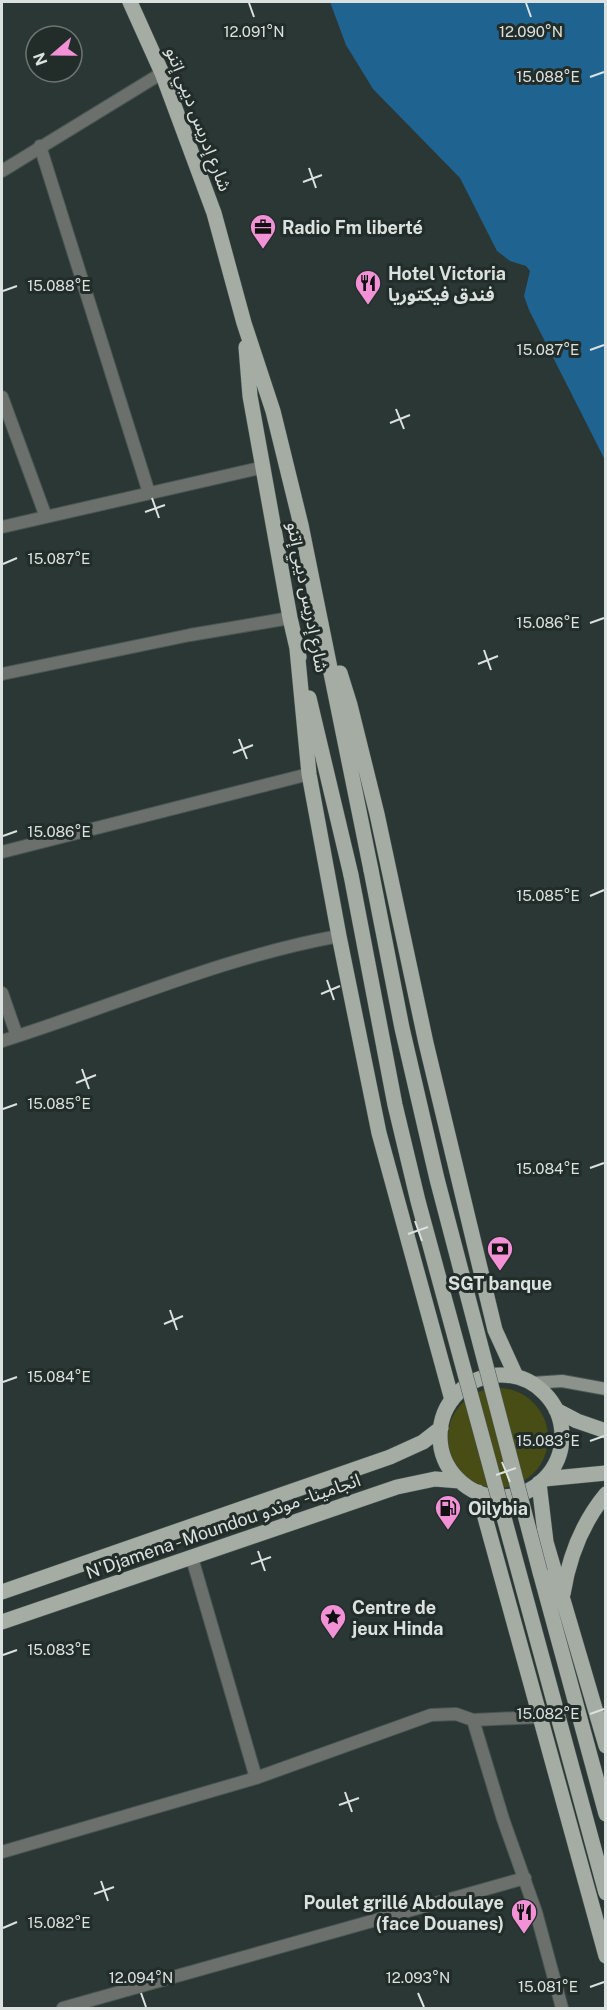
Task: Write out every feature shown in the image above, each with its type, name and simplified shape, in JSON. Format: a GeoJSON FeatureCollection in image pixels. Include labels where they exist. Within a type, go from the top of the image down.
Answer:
{"type":"FeatureCollection","features":[{"type":"Feature","properties":{"kind":"main road","name":"شارع إدريس ديبي إتنو"},"geometry":{"type":"LineString","coordinates":[[130,2],[162,73],[214,213],[244,323],[273,411],[301,525],[402,1028],[437,1179],[606,1814]]}},
{"type":"Feature","properties":{"kind":"main road","name":"شارع إدريس ديبي إتنو"},"geometry":{"type":"LineString","coordinates":[[244,323],[250,396],[290,618],[351,876],[395,1105],[418,1202],[606,1893]]}},
{"type":"Feature","properties":{"kind":"main road"},"geometry":{"type":"LineString","coordinates":[[326,643],[340,673],[362,752],[426,1043],[495,1329],[516,1376]]}},
{"type":"Feature","properties":{"kind":"main road"},"geometry":{"type":"LineString","coordinates":[[297,649],[309,774],[379,1133],[452,1400]]}},
{"type":"Feature","properties":{"kind":"main road"},"geometry":{"type":"LineString","coordinates":[[492,1375],[516,1376],[532,1383],[546,1395],[556,1410],[561,1428],[561,1446],[555,1464],[542,1481],[525,1492],[510,1496],[494,1496],[478,1492],[460,1481],[448,1465],[441,1447],[444,1413],[459,1391],[480,1378],[492,1375]]}},
{"type":"Feature","properties":{"kind":"main road"},"geometry":{"type":"LineString","coordinates":[[532,1383],[562,1381],[606,1389]]}},
{"type":"Feature","properties":{"kind":"main road"},"geometry":{"type":"LineString","coordinates":[[556,1410],[577,1421],[606,1431]]}},
{"type":"Feature","properties":{"kind":"main road","name":"N'Djamena - Moundou انجامينا - موندو"},"geometry":{"type":"LineString","coordinates":[[2,1592],[390,1457],[423,1442],[441,1428]]}},
{"type":"Feature","properties":{"kind":"main road"},"geometry":{"type":"LineString","coordinates":[[542,1481],[606,1473]]}},
{"type":"Feature","properties":{"kind":"main road","name":"N'Djamena - Moundou انجامينا - موندو"},"geometry":{"type":"LineString","coordinates":[[2,1622],[397,1487],[435,1479],[460,1481]]}},
{"type":"Feature","properties":{"kind":"main road"},"geometry":{"type":"LineString","coordinates":[[542,1481],[546,1542],[606,1746]]}},
{"type":"Feature","properties":{"kind":"main road"},"geometry":{"type":"LineString","coordinates":[[478,1492],[538,1717],[606,1956]]}},
{"type":"Feature","properties":{"kind":"main road"},"geometry":{"type":"LineString","coordinates":[[562,1597],[565,1576],[579,1537],[588,1518],[606,1494]]}},
{"type":"Feature","properties":{"kind":"street"},"geometry":{"type":"LineString","coordinates":[[2,171],[162,73]]}},
{"type":"Feature","properties":{"kind":"street"},"geometry":{"type":"LineString","coordinates":[[40,146],[149,493]]}},
{"type":"Feature","properties":{"kind":"street"},"geometry":{"type":"LineString","coordinates":[[2,397],[46,517]]}},
{"type":"Feature","properties":{"kind":"street"},"geometry":{"type":"LineString","coordinates":[[2,527],[264,467]]}},
{"type":"Feature","properties":{"kind":"street"},"geometry":{"type":"LineString","coordinates":[[2,674],[290,618]]}},
{"type":"Feature","properties":{"kind":"street"},"geometry":{"type":"LineString","coordinates":[[2,852],[309,774]]}},
{"type":"Feature","properties":{"kind":"street"},"geometry":{"type":"LineString","coordinates":[[2,1041],[253,955],[339,936]]}},
{"type":"Feature","properties":{"kind":"street"},"geometry":{"type":"LineString","coordinates":[[2,993],[17,1036]]}},
{"type":"Feature","properties":{"kind":"street"},"geometry":{"type":"LineString","coordinates":[[192,1558],[256,1778]]}},
{"type":"Feature","properties":{"kind":"street"},"geometry":{"type":"LineString","coordinates":[[2,1852],[256,1778],[431,1715],[456,1714],[473,1720],[538,1717]]}},
{"type":"Feature","properties":{"kind":"street"},"geometry":{"type":"LineString","coordinates":[[473,1720],[503,1819],[525,1878],[562,2008]]}},
{"type":"Feature","properties":{"kind":"street"},"geometry":{"type":"LineString","coordinates":[[63,2008],[525,1878]]}},
{"type":"Feature","properties":{"kind":"green space"},"geometry":{"type":"Polygon","coordinates":[[[498,1388],[517,1392],[533,1403],[544,1419],[548,1438],[544,1457],[533,1473],[517,1484],[498,1488],[479,1484],[463,1473],[452,1457],[448,1438],[452,1419],[463,1403],[479,1392],[498,1388]]]}},
{"type":"Feature","properties":{"kind":"water"},"geometry":{"type":"Polygon","coordinates":[[[330,2],[605,2],[605,460],[529,310],[524,296],[530,271],[526,266],[510,261],[497,251],[460,178],[373,89],[346,45],[330,2]]]}},
{"type":"Feature","properties":{"kind":"place","name":"Radio Fm liberté"},"geometry":{"type":"Point","coordinates":[263,250]}},
{"type":"Feature","properties":{"kind":"place","name":"Hotel Victoria فندق فيكتوريا"},"geometry":{"type":"Point","coordinates":[368,306]}},
{"type":"Feature","properties":{"kind":"place","name":"SGT banque"},"geometry":{"type":"Point","coordinates":[500,1272]}},
{"type":"Feature","properties":{"kind":"place","name":"Oilybia"},"geometry":{"type":"Point","coordinates":[448,1531]}},
{"type":"Feature","properties":{"kind":"place","name":"Centre de jeux Hinda"},"geometry":{"type":"Point","coordinates":[333,1640]}},
{"type":"Feature","properties":{"kind":"place","name":"Poulet grillé Abdoulaye (face Douanes)"},"geometry":{"type":"Point","coordinates":[524,1935]}}]}
